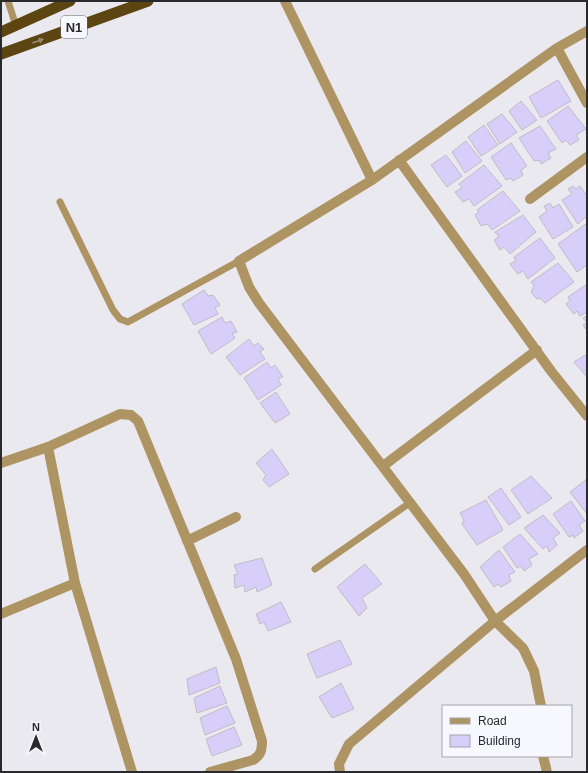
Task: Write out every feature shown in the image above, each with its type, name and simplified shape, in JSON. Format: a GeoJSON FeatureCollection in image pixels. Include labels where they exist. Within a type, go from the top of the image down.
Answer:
{"type":"FeatureCollection","features":[{"type":"Feature","properties":{"kind":"highway","name":"N1"},"geometry":{"type":"LineString","coordinates":[[1,32],[70,1]]}},
{"type":"Feature","properties":{"kind":"highway","name":"N1"},"geometry":{"type":"LineString","coordinates":[[1,54],[148,1]]}},
{"type":"Feature","properties":{"kind":"street"},"geometry":{"type":"LineString","coordinates":[[287,5],[372,180]]}},
{"type":"Feature","properties":{"kind":"street"},"geometry":{"type":"LineString","coordinates":[[541,705],[534,671],[523,648],[495,621],[464,574],[411,502],[259,303],[249,287],[239,261],[372,180],[557,48],[587,31]]}},
{"type":"Feature","properties":{"kind":"street"},"geometry":{"type":"LineString","coordinates":[[557,48],[587,103]]}},
{"type":"Feature","properties":{"kind":"street"},"geometry":{"type":"LineString","coordinates":[[530,199],[587,157]]}},
{"type":"Feature","properties":{"kind":"street"},"geometry":{"type":"LineString","coordinates":[[399,160],[537,350],[587,416]]}},
{"type":"Feature","properties":{"kind":"street"},"geometry":{"type":"LineString","coordinates":[[383,466],[537,350]]}},
{"type":"Feature","properties":{"kind":"street"},"geometry":{"type":"LineString","coordinates":[[1,463],[48,447],[120,414],[131,415],[138,422],[236,659],[262,741],[262,750],[258,756],[252,760],[210,772]]}},
{"type":"Feature","properties":{"kind":"street"},"geometry":{"type":"LineString","coordinates":[[48,447],[75,583],[132,772]]}},
{"type":"Feature","properties":{"kind":"street"},"geometry":{"type":"LineString","coordinates":[[187,541],[236,517]]}},
{"type":"Feature","properties":{"kind":"street"},"geometry":{"type":"LineString","coordinates":[[340,772],[339,764],[349,744],[495,621],[587,550]]}},
{"type":"Feature","properties":{"kind":"street"},"geometry":{"type":"LineString","coordinates":[[1,614],[75,583]]}},
{"type":"Feature","properties":{"kind":"street"},"geometry":{"type":"LineString","coordinates":[[543,757],[547,772]]}},
{"type":"Feature","properties":{"kind":"lane"},"geometry":{"type":"LineString","coordinates":[[8,1],[16,26]]}},
{"type":"Feature","properties":{"kind":"lane"},"geometry":{"type":"LineString","coordinates":[[60,202],[113,310],[120,319],[128,322],[239,261]]}},
{"type":"Feature","properties":{"kind":"lane"},"geometry":{"type":"LineString","coordinates":[[315,569],[411,502]]}},
{"type":"Feature","properties":{"kind":"building"},"geometry":{"type":"Polygon","coordinates":[[[558,80],[571,101],[541,118],[529,97],[558,80]]]}},
{"type":"Feature","properties":{"kind":"building"},"geometry":{"type":"Polygon","coordinates":[[[521,101],[537,120],[522,130],[509,111],[521,101]]]}},
{"type":"Feature","properties":{"kind":"building"},"geometry":{"type":"Polygon","coordinates":[[[568,106],[586,129],[576,135],[579,140],[570,145],[566,140],[562,143],[547,121],[568,106]]]}},
{"type":"Feature","properties":{"kind":"building"},"geometry":{"type":"Polygon","coordinates":[[[502,114],[517,132],[500,144],[487,124],[502,114]]]}},
{"type":"Feature","properties":{"kind":"building"},"geometry":{"type":"Polygon","coordinates":[[[484,125],[498,145],[481,156],[468,137],[484,125]]]}},
{"type":"Feature","properties":{"kind":"building"},"geometry":{"type":"Polygon","coordinates":[[[540,126],[556,149],[548,153],[551,158],[541,164],[539,160],[534,161],[519,138],[540,126]]]}},
{"type":"Feature","properties":{"kind":"building"},"geometry":{"type":"Polygon","coordinates":[[[466,141],[482,161],[465,173],[452,152],[466,141]]]}},
{"type":"Feature","properties":{"kind":"building"},"geometry":{"type":"Polygon","coordinates":[[[511,143],[527,166],[521,170],[523,175],[513,181],[511,178],[506,180],[491,157],[511,143]]]}},
{"type":"Feature","properties":{"kind":"building"},"geometry":{"type":"Polygon","coordinates":[[[446,155],[462,176],[447,187],[431,165],[446,155]]]}},
{"type":"Feature","properties":{"kind":"building"},"geometry":{"type":"Polygon","coordinates":[[[484,165],[502,186],[474,206],[469,199],[463,202],[455,192],[462,188],[459,184],[484,165]]]}},
{"type":"Feature","properties":{"kind":"building"},"geometry":{"type":"Polygon","coordinates":[[[573,186],[576,189],[580,186],[587,196],[587,216],[578,224],[562,200],[572,194],[568,189],[573,186]]]}},
{"type":"Feature","properties":{"kind":"building"},"geometry":{"type":"Polygon","coordinates":[[[503,191],[520,211],[492,230],[487,224],[481,226],[475,215],[479,212],[477,210],[503,191]]]}},
{"type":"Feature","properties":{"kind":"building"},"geometry":{"type":"Polygon","coordinates":[[[550,203],[553,208],[559,204],[573,227],[553,239],[539,217],[547,211],[544,206],[550,203]]]}},
{"type":"Feature","properties":{"kind":"building"},"geometry":{"type":"Polygon","coordinates":[[[523,215],[536,232],[510,254],[504,247],[500,250],[494,240],[499,237],[495,232],[523,215]]]}},
{"type":"Feature","properties":{"kind":"building"},"geometry":{"type":"Polygon","coordinates":[[[587,223],[587,265],[577,272],[558,244],[587,223]]]}},
{"type":"Feature","properties":{"kind":"building"},"geometry":{"type":"Polygon","coordinates":[[[540,238],[555,258],[528,279],[523,271],[518,274],[510,264],[516,261],[514,257],[540,238]]]}},
{"type":"Feature","properties":{"kind":"building"},"geometry":{"type":"Polygon","coordinates":[[[558,263],[574,282],[545,303],[540,298],[537,299],[531,292],[534,286],[531,282],[558,263]]]}},
{"type":"Feature","properties":{"kind":"building"},"geometry":{"type":"Polygon","coordinates":[[[587,284],[587,312],[580,316],[577,311],[574,314],[566,304],[570,301],[568,297],[587,284]]]}},
{"type":"Feature","properties":{"kind":"building"},"geometry":{"type":"Polygon","coordinates":[[[204,290],[208,296],[213,295],[220,305],[215,308],[218,314],[194,325],[182,304],[204,290]]]}},
{"type":"Feature","properties":{"kind":"building"},"geometry":{"type":"Polygon","coordinates":[[[587,316],[587,323],[583,318],[587,316]]]}},
{"type":"Feature","properties":{"kind":"building"},"geometry":{"type":"Polygon","coordinates":[[[222,317],[225,323],[231,321],[237,332],[232,333],[235,338],[211,354],[198,331],[222,317]]]}},
{"type":"Feature","properties":{"kind":"building"},"geometry":{"type":"Polygon","coordinates":[[[587,323],[587,331],[583,325],[587,323]]]}},
{"type":"Feature","properties":{"kind":"building"},"geometry":{"type":"Polygon","coordinates":[[[249,339],[254,346],[258,343],[264,349],[260,352],[265,359],[240,375],[226,357],[249,339]]]}},
{"type":"Feature","properties":{"kind":"building"},"geometry":{"type":"Polygon","coordinates":[[[587,354],[587,377],[574,362],[587,354]]]}},
{"type":"Feature","properties":{"kind":"building"},"geometry":{"type":"Polygon","coordinates":[[[267,362],[271,368],[275,365],[283,377],[278,379],[281,385],[258,400],[244,378],[267,362]]]}},
{"type":"Feature","properties":{"kind":"building"},"geometry":{"type":"Polygon","coordinates":[[[276,392],[290,414],[275,423],[260,403],[276,392]]]}},
{"type":"Feature","properties":{"kind":"building"},"geometry":{"type":"Polygon","coordinates":[[[272,449],[289,474],[269,487],[263,480],[266,475],[256,463],[272,449]]]}},
{"type":"Feature","properties":{"kind":"building"},"geometry":{"type":"Polygon","coordinates":[[[531,476],[552,498],[528,514],[511,490],[531,476]]]}},
{"type":"Feature","properties":{"kind":"building"},"geometry":{"type":"Polygon","coordinates":[[[587,479],[587,514],[570,492],[587,479]]]}},
{"type":"Feature","properties":{"kind":"building"},"geometry":{"type":"Polygon","coordinates":[[[501,488],[521,517],[509,525],[488,497],[501,488]]]}},
{"type":"Feature","properties":{"kind":"building"},"geometry":{"type":"Polygon","coordinates":[[[486,500],[503,530],[477,545],[462,524],[464,520],[460,513],[486,500]]]}},
{"type":"Feature","properties":{"kind":"building"},"geometry":{"type":"Polygon","coordinates":[[[571,501],[585,521],[579,525],[583,531],[574,538],[574,535],[569,537],[553,514],[571,501]]]}},
{"type":"Feature","properties":{"kind":"building"},"geometry":{"type":"Polygon","coordinates":[[[543,515],[560,533],[553,538],[557,545],[549,552],[547,546],[543,549],[524,528],[543,515]]]}},
{"type":"Feature","properties":{"kind":"building"},"geometry":{"type":"Polygon","coordinates":[[[520,534],[538,554],[529,559],[532,565],[524,571],[521,566],[517,568],[503,547],[520,534]]]}},
{"type":"Feature","properties":{"kind":"building"},"geometry":{"type":"Polygon","coordinates":[[[499,550],[515,572],[509,575],[511,581],[501,587],[498,584],[494,587],[480,567],[499,550]]]}},
{"type":"Feature","properties":{"kind":"building"},"geometry":{"type":"Polygon","coordinates":[[[262,558],[272,585],[257,592],[256,587],[245,592],[244,585],[235,588],[234,575],[238,574],[234,565],[262,558]]]}},
{"type":"Feature","properties":{"kind":"building"},"geometry":{"type":"Polygon","coordinates":[[[365,564],[382,584],[362,598],[367,608],[359,616],[337,587],[365,564]]]}},
{"type":"Feature","properties":{"kind":"building"},"geometry":{"type":"Polygon","coordinates":[[[281,602],[291,622],[268,631],[264,622],[260,624],[256,614],[281,602]]]}},
{"type":"Feature","properties":{"kind":"building"},"geometry":{"type":"Polygon","coordinates":[[[340,640],[352,664],[317,678],[307,654],[340,640]]]}},
{"type":"Feature","properties":{"kind":"building"},"geometry":{"type":"Polygon","coordinates":[[[216,667],[220,683],[189,695],[187,679],[216,667]]]}},
{"type":"Feature","properties":{"kind":"building"},"geometry":{"type":"Polygon","coordinates":[[[341,683],[354,709],[332,718],[319,697],[341,683]]]}},
{"type":"Feature","properties":{"kind":"building"},"geometry":{"type":"Polygon","coordinates":[[[220,686],[227,703],[197,713],[194,698],[220,686]]]}},
{"type":"Feature","properties":{"kind":"building"},"geometry":{"type":"Polygon","coordinates":[[[227,706],[235,723],[205,735],[200,718],[227,706]]]}},
{"type":"Feature","properties":{"kind":"building"},"geometry":{"type":"Polygon","coordinates":[[[234,727],[242,745],[212,756],[206,739],[234,727]]]}}]}
